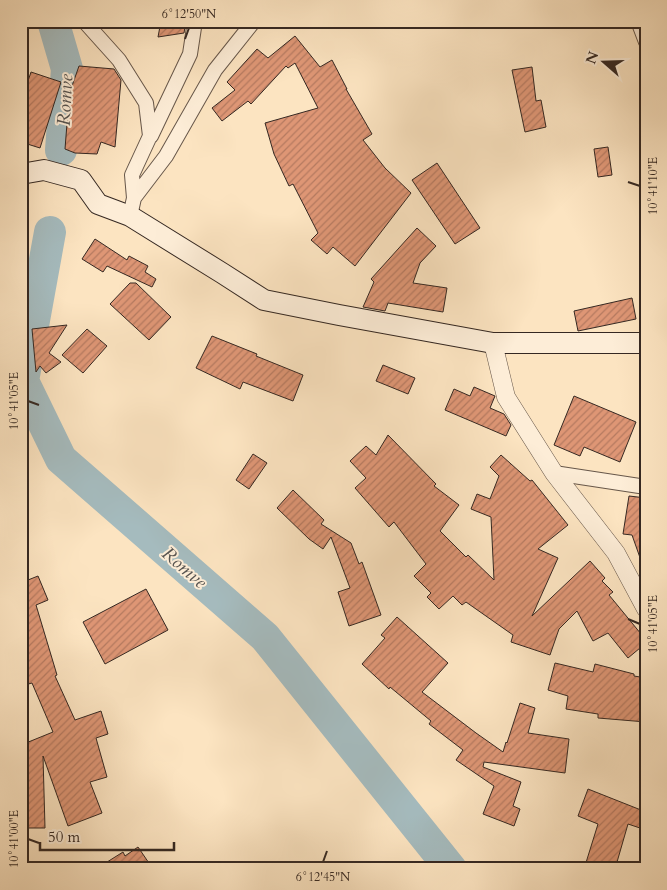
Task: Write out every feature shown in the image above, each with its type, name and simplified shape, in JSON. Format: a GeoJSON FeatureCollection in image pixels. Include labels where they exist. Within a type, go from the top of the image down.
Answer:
{"type":"FeatureCollection","features":[{"type":"Feature","properties":{"kind":"main road"},"geometry":{"type":"LineString","coordinates":[[21,174],[44,170],[81,180],[98,204],[132,207],[264,300],[493,343],[646,343]]}},
{"type":"Feature","properties":{"kind":"street"},"geometry":{"type":"LineString","coordinates":[[84,21],[120,60],[146,103],[150,136]]}},
{"type":"Feature","properties":{"kind":"street"},"geometry":{"type":"LineString","coordinates":[[132,207],[132,176],[190,54],[195,21]]}},
{"type":"Feature","properties":{"kind":"street"},"geometry":{"type":"LineString","coordinates":[[132,207],[166,156],[215,70],[254,21]]}},
{"type":"Feature","properties":{"kind":"street"},"geometry":{"type":"LineString","coordinates":[[638,21],[646,42]]}},
{"type":"Feature","properties":{"kind":"street"},"geometry":{"type":"LineString","coordinates":[[493,343],[506,397],[554,474],[616,553],[646,609]]}},
{"type":"Feature","properties":{"kind":"street"},"geometry":{"type":"LineString","coordinates":[[554,474],[646,487]]}},
{"type":"Feature","properties":{"kind":"building"},"geometry":{"type":"Polygon","coordinates":[[[161,21],[186,21],[184,33],[158,37],[161,21]]]}},
{"type":"Feature","properties":{"kind":"building"},"geometry":{"type":"Polygon","coordinates":[[[295,36],[320,67],[332,60],[372,134],[363,140],[385,168],[411,193],[355,266],[333,247],[327,254],[311,240],[318,233],[293,184],[289,186],[274,154],[265,123],[318,108],[295,63],[288,68],[286,66],[251,104],[248,101],[222,121],[212,108],[235,90],[227,82],[257,49],[268,58],[295,36]]]}},
{"type":"Feature","properties":{"kind":"building"},"geometry":{"type":"Polygon","coordinates":[[[79,66],[114,69],[121,80],[115,147],[101,142],[97,154],[75,153],[65,149],[70,85],[72,86],[79,66]]]}},
{"type":"Feature","properties":{"kind":"building"},"geometry":{"type":"Polygon","coordinates":[[[532,67],[536,101],[541,100],[546,127],[525,132],[512,70],[532,67]]]}},
{"type":"Feature","properties":{"kind":"building"},"geometry":{"type":"Polygon","coordinates":[[[31,72],[61,82],[40,148],[21,142],[26,127],[21,126],[21,82],[27,84],[31,72]]]}},
{"type":"Feature","properties":{"kind":"building"},"geometry":{"type":"Polygon","coordinates":[[[608,147],[612,175],[598,177],[594,149],[608,147]]]}},
{"type":"Feature","properties":{"kind":"building"},"geometry":{"type":"Polygon","coordinates":[[[437,163],[480,228],[455,244],[412,180],[437,163]]]}},
{"type":"Feature","properties":{"kind":"building"},"geometry":{"type":"Polygon","coordinates":[[[417,228],[436,246],[420,263],[413,283],[447,288],[443,312],[388,303],[385,311],[363,307],[374,282],[371,279],[417,228]]]}},
{"type":"Feature","properties":{"kind":"building"},"geometry":{"type":"Polygon","coordinates":[[[95,239],[127,260],[129,256],[148,266],[145,272],[156,279],[152,287],[107,266],[103,272],[82,259],[95,239]]]}},
{"type":"Feature","properties":{"kind":"building"},"geometry":{"type":"Polygon","coordinates":[[[130,283],[136,283],[171,317],[149,340],[110,304],[130,283]]]}},
{"type":"Feature","properties":{"kind":"building"},"geometry":{"type":"Polygon","coordinates":[[[632,298],[636,319],[578,331],[574,311],[632,298]]]}},
{"type":"Feature","properties":{"kind":"building"},"geometry":{"type":"Polygon","coordinates":[[[67,325],[49,353],[61,362],[46,373],[40,366],[36,372],[32,329],[67,325]]]}},
{"type":"Feature","properties":{"kind":"building"},"geometry":{"type":"Polygon","coordinates":[[[87,329],[107,346],[83,373],[62,355],[87,329]]]}},
{"type":"Feature","properties":{"kind":"building"},"geometry":{"type":"Polygon","coordinates":[[[212,336],[303,375],[293,401],[243,382],[240,389],[196,368],[212,336]]]}},
{"type":"Feature","properties":{"kind":"building"},"geometry":{"type":"Polygon","coordinates":[[[383,365],[415,378],[408,394],[376,381],[383,365]]]}},
{"type":"Feature","properties":{"kind":"building"},"geometry":{"type":"Polygon","coordinates":[[[474,387],[495,396],[490,408],[504,414],[511,425],[506,436],[445,410],[454,389],[470,396],[474,387]]]}},
{"type":"Feature","properties":{"kind":"building"},"geometry":{"type":"Polygon","coordinates":[[[574,396],[636,422],[620,462],[584,447],[580,456],[554,445],[574,396]]]}},
{"type":"Feature","properties":{"kind":"building"},"geometry":{"type":"Polygon","coordinates":[[[388,435],[436,484],[434,486],[459,505],[440,531],[466,557],[468,555],[494,580],[491,517],[471,509],[477,494],[490,499],[499,476],[490,467],[501,455],[530,481],[532,480],[568,525],[538,549],[558,558],[532,616],[590,561],[605,578],[602,581],[613,592],[609,595],[646,640],[646,643],[628,658],[608,633],[593,641],[577,611],[559,629],[550,655],[511,642],[513,635],[466,602],[462,605],[453,596],[439,609],[427,597],[431,593],[414,576],[426,564],[394,522],[389,527],[355,488],[366,478],[350,461],[366,446],[376,455],[388,435]]]}},
{"type":"Feature","properties":{"kind":"building"},"geometry":{"type":"Polygon","coordinates":[[[253,454],[267,463],[249,489],[236,480],[253,454]]]}},
{"type":"Feature","properties":{"kind":"building"},"geometry":{"type":"Polygon","coordinates":[[[293,490],[324,520],[321,524],[351,543],[359,564],[362,562],[381,615],[349,626],[338,592],[350,588],[331,537],[323,549],[309,539],[277,508],[293,490]]]}},
{"type":"Feature","properties":{"kind":"building"},"geometry":{"type":"Polygon","coordinates":[[[629,496],[646,498],[646,569],[644,569],[632,535],[623,534],[629,496]]]}},
{"type":"Feature","properties":{"kind":"building"},"geometry":{"type":"Polygon","coordinates":[[[25,568],[28,580],[38,576],[48,600],[36,605],[57,675],[55,676],[75,720],[101,711],[108,734],[96,738],[107,777],[90,782],[102,813],[68,826],[43,756],[45,828],[28,828],[27,790],[21,792],[21,745],[53,732],[32,683],[21,686],[21,569],[25,568]]]}},
{"type":"Feature","properties":{"kind":"building"},"geometry":{"type":"Polygon","coordinates":[[[146,589],[168,630],[105,664],[83,622],[146,589]]]}},
{"type":"Feature","properties":{"kind":"building"},"geometry":{"type":"Polygon","coordinates":[[[397,617],[448,663],[422,692],[476,733],[503,752],[520,703],[535,708],[528,733],[569,739],[565,773],[484,762],[483,767],[521,782],[513,806],[520,809],[514,826],[483,814],[494,786],[456,760],[463,750],[429,724],[431,721],[390,687],[389,689],[362,664],[385,638],[381,635],[397,617]]]}},
{"type":"Feature","properties":{"kind":"building"},"geometry":{"type":"Polygon","coordinates":[[[555,663],[593,672],[595,664],[646,678],[646,722],[598,718],[598,714],[566,709],[568,696],[548,690],[555,663]]]}},
{"type":"Feature","properties":{"kind":"building"},"geometry":{"type":"Polygon","coordinates":[[[588,789],[646,812],[646,830],[628,824],[615,869],[584,869],[598,824],[578,816],[588,789]]]}},
{"type":"Feature","properties":{"kind":"building"},"geometry":{"type":"Polygon","coordinates":[[[138,847],[153,869],[96,869],[123,852],[125,856],[138,847]]]}},
{"type":"Feature","properties":{"kind":"waterway","name":"Romve"},"geometry":{"type":"LineString","coordinates":[[53,21],[67,69],[61,150]]}},
{"type":"Feature","properties":{"kind":"waterway","name":"Romve"},"geometry":{"type":"LineString","coordinates":[[50,232],[23,381],[61,459],[265,637],[451,869]]}}]}
